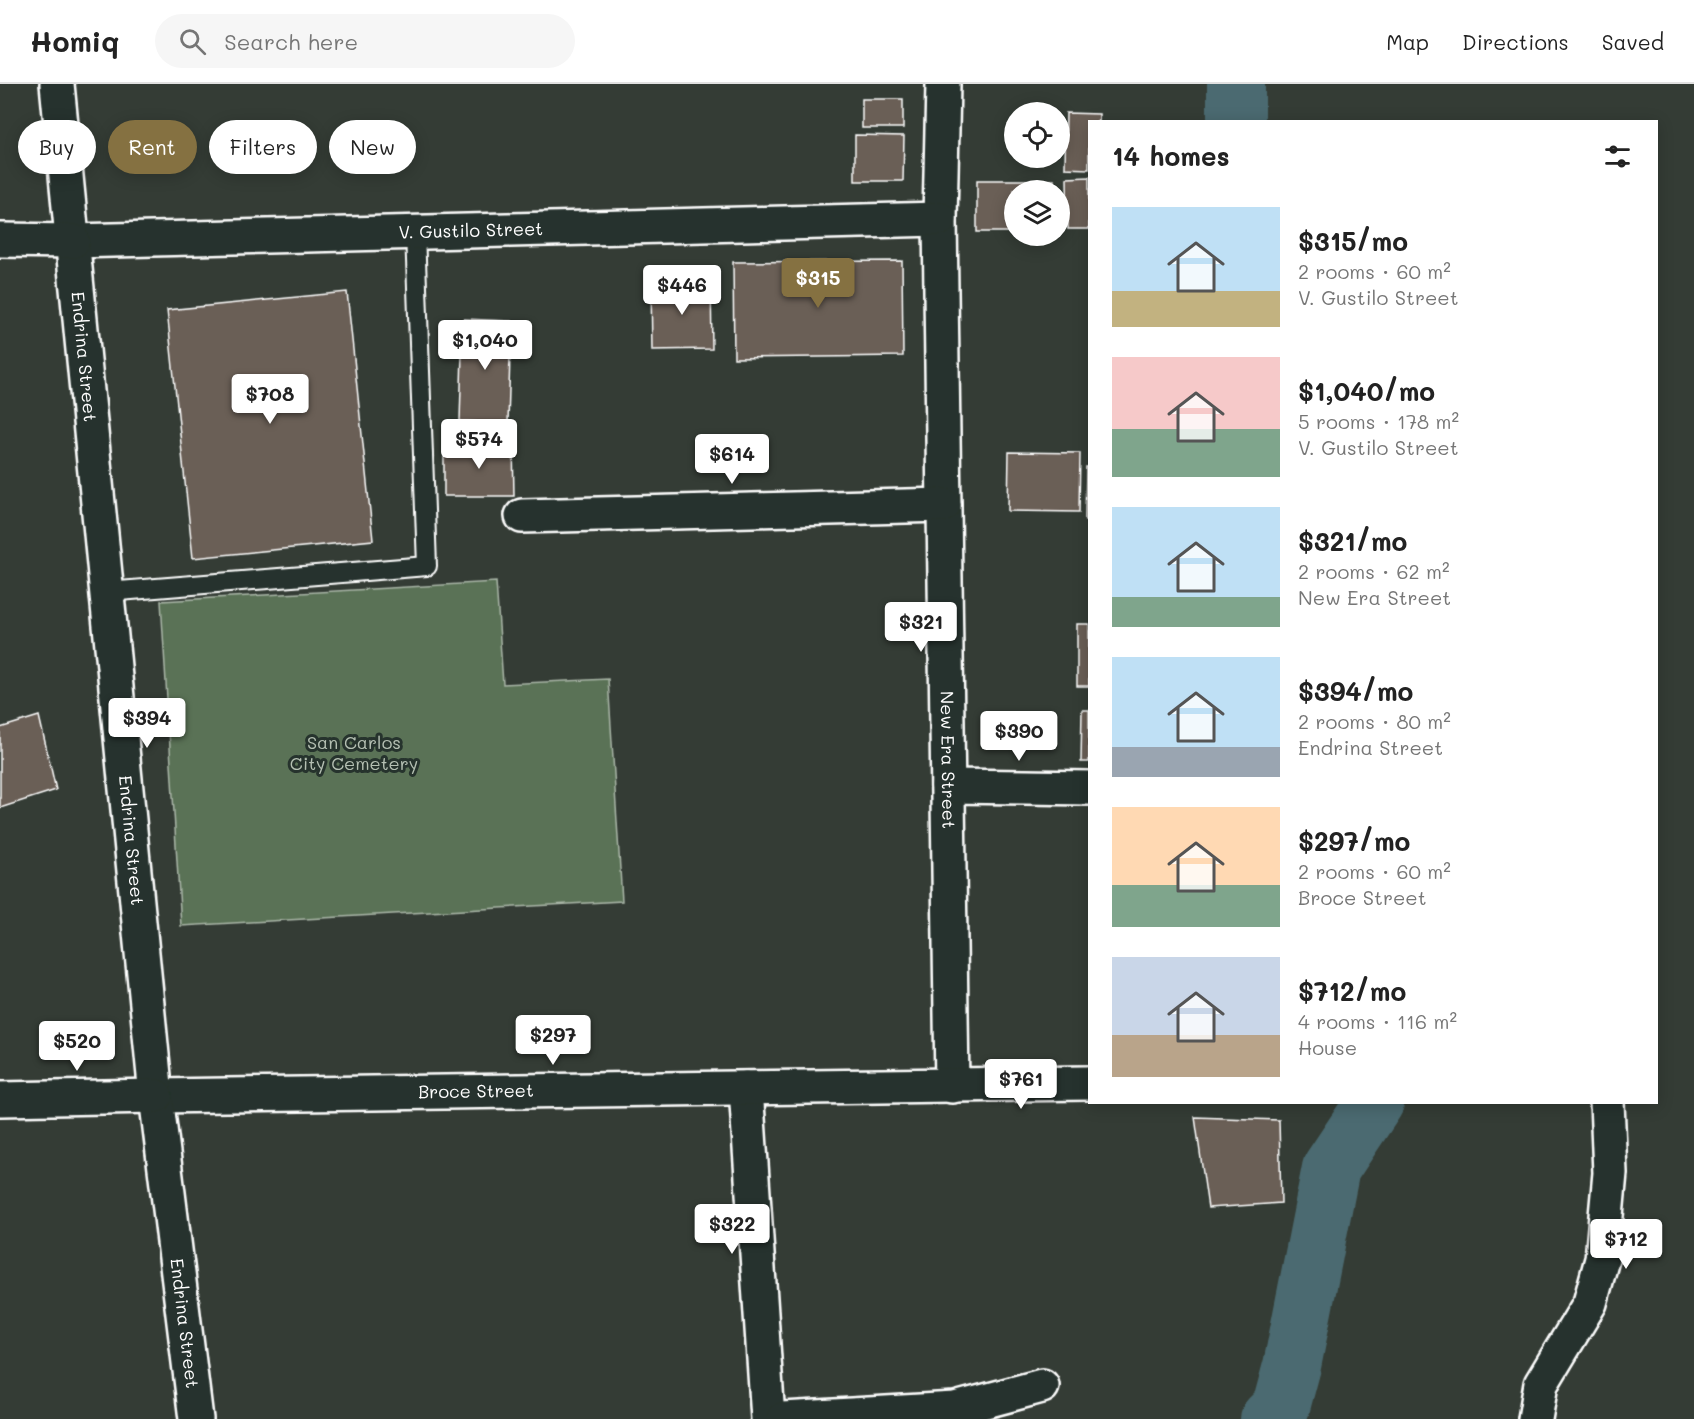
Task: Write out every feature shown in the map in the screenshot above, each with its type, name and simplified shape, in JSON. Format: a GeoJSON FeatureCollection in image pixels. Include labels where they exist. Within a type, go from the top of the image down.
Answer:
{"type":"FeatureCollection","features":[{"type":"Feature","properties":{"kind":"street","name":"Endrina Street"},"geometry":{"type":"LineString","coordinates":[[57,84],[156,1096],[196,1419]]}},
{"type":"Feature","properties":{"kind":"street","name":"New Era Street"},"geometry":{"type":"LineString","coordinates":[[944,84],[940,219],[952,1086]]}},
{"type":"Feature","properties":{"kind":"street","name":"V. Gustilo Street"},"geometry":{"type":"LineString","coordinates":[[0,240],[73,241],[940,219]]}},
{"type":"Feature","properties":{"kind":"street"},"geometry":{"type":"LineString","coordinates":[[522,516],[944,505]]}},
{"type":"Feature","properties":{"kind":"street"},"geometry":{"type":"LineString","coordinates":[[948,786],[1088,788]]}},
{"type":"Feature","properties":{"kind":"street","name":"Broce Street"},"geometry":{"type":"LineString","coordinates":[[0,1098],[1088,1083]]}},
{"type":"Feature","properties":{"kind":"street"},"geometry":{"type":"LineString","coordinates":[[746,1088],[768,1419]]}},
{"type":"Feature","properties":{"kind":"street"},"geometry":{"type":"LineString","coordinates":[[1535,1419],[1541,1384],[1590,1303],[1602,1259],[1610,1173],[1607,1104]]}},
{"type":"Feature","properties":{"kind":"street"},"geometry":{"type":"LineString","coordinates":[[783,1419],[955,1408],[1042,1386]]}},
{"type":"Feature","properties":{"kind":"lane"},"geometry":{"type":"LineString","coordinates":[[106,592],[428,566],[415,232]]}},
{"type":"Feature","properties":{"kind":"green space","name":"San Carlos City Cemetery"},"geometry":{"type":"Polygon","coordinates":[[[496,582],[503,684],[608,679],[622,901],[181,926],[161,601],[496,582]]]}},
{"type":"Feature","properties":{"kind":"building"},"geometry":{"type":"Polygon","coordinates":[[[862,99],[903,99],[903,128],[862,128],[862,99]]]}},
{"type":"Feature","properties":{"kind":"building"},"geometry":{"type":"Polygon","coordinates":[[[1070,113],[1099,114],[1099,120],[1088,120],[1088,169],[1065,168],[1070,168],[1070,113]]]}},
{"type":"Feature","properties":{"kind":"building"},"geometry":{"type":"Polygon","coordinates":[[[855,135],[904,136],[903,181],[855,181],[855,135]]]}},
{"type":"Feature","properties":{"kind":"building"},"geometry":{"type":"Polygon","coordinates":[[[1088,177],[1088,229],[1070,229],[1070,180],[1067,178],[1088,177]]]}},
{"type":"Feature","properties":{"kind":"building"},"geometry":{"type":"Polygon","coordinates":[[[977,180],[1004,180],[1004,232],[977,232],[977,180]]]}},
{"type":"Feature","properties":{"kind":"building"},"geometry":{"type":"Polygon","coordinates":[[[902,261],[903,356],[734,358],[733,262],[902,261]]]}},
{"type":"Feature","properties":{"kind":"building"},"geometry":{"type":"Polygon","coordinates":[[[711,282],[712,349],[652,350],[651,283],[711,282]]]}},
{"type":"Feature","properties":{"kind":"building"},"geometry":{"type":"Polygon","coordinates":[[[347,292],[373,540],[193,558],[167,310],[347,292]]]}},
{"type":"Feature","properties":{"kind":"building"},"geometry":{"type":"Polygon","coordinates":[[[463,319],[511,321],[508,423],[460,421],[463,319]]]}},
{"type":"Feature","properties":{"kind":"building"},"geometry":{"type":"Polygon","coordinates":[[[444,444],[513,444],[514,496],[444,496],[444,444]]]}},
{"type":"Feature","properties":{"kind":"building"},"geometry":{"type":"Polygon","coordinates":[[[1009,452],[1080,453],[1079,512],[1008,511],[1009,452]]]}},
{"type":"Feature","properties":{"kind":"building"},"geometry":{"type":"Polygon","coordinates":[[[1086,467],[1088,467],[1088,520],[1085,520],[1086,467]]]}},
{"type":"Feature","properties":{"kind":"building"},"geometry":{"type":"Polygon","coordinates":[[[1077,624],[1088,624],[1088,686],[1077,686],[1077,624]]]}},
{"type":"Feature","properties":{"kind":"building"},"geometry":{"type":"Polygon","coordinates":[[[1082,710],[1088,710],[1088,762],[1081,762],[1082,710]]]}},
{"type":"Feature","properties":{"kind":"building"},"geometry":{"type":"Polygon","coordinates":[[[39,716],[56,790],[0,808],[0,728],[39,716]]]}},
{"type":"Feature","properties":{"kind":"building"},"geometry":{"type":"Polygon","coordinates":[[[1195,1117],[1279,1120],[1281,1203],[1208,1208],[1195,1117]]]}},
{"type":"Feature","properties":{"kind":"waterway"},"geometry":{"type":"LineString","coordinates":[[1236,84],[1236,120]]}},
{"type":"Feature","properties":{"kind":"waterway"},"geometry":{"type":"LineString","coordinates":[[1269,1419],[1281,1407],[1292,1366],[1331,1168],[1374,1104]]}}]}
